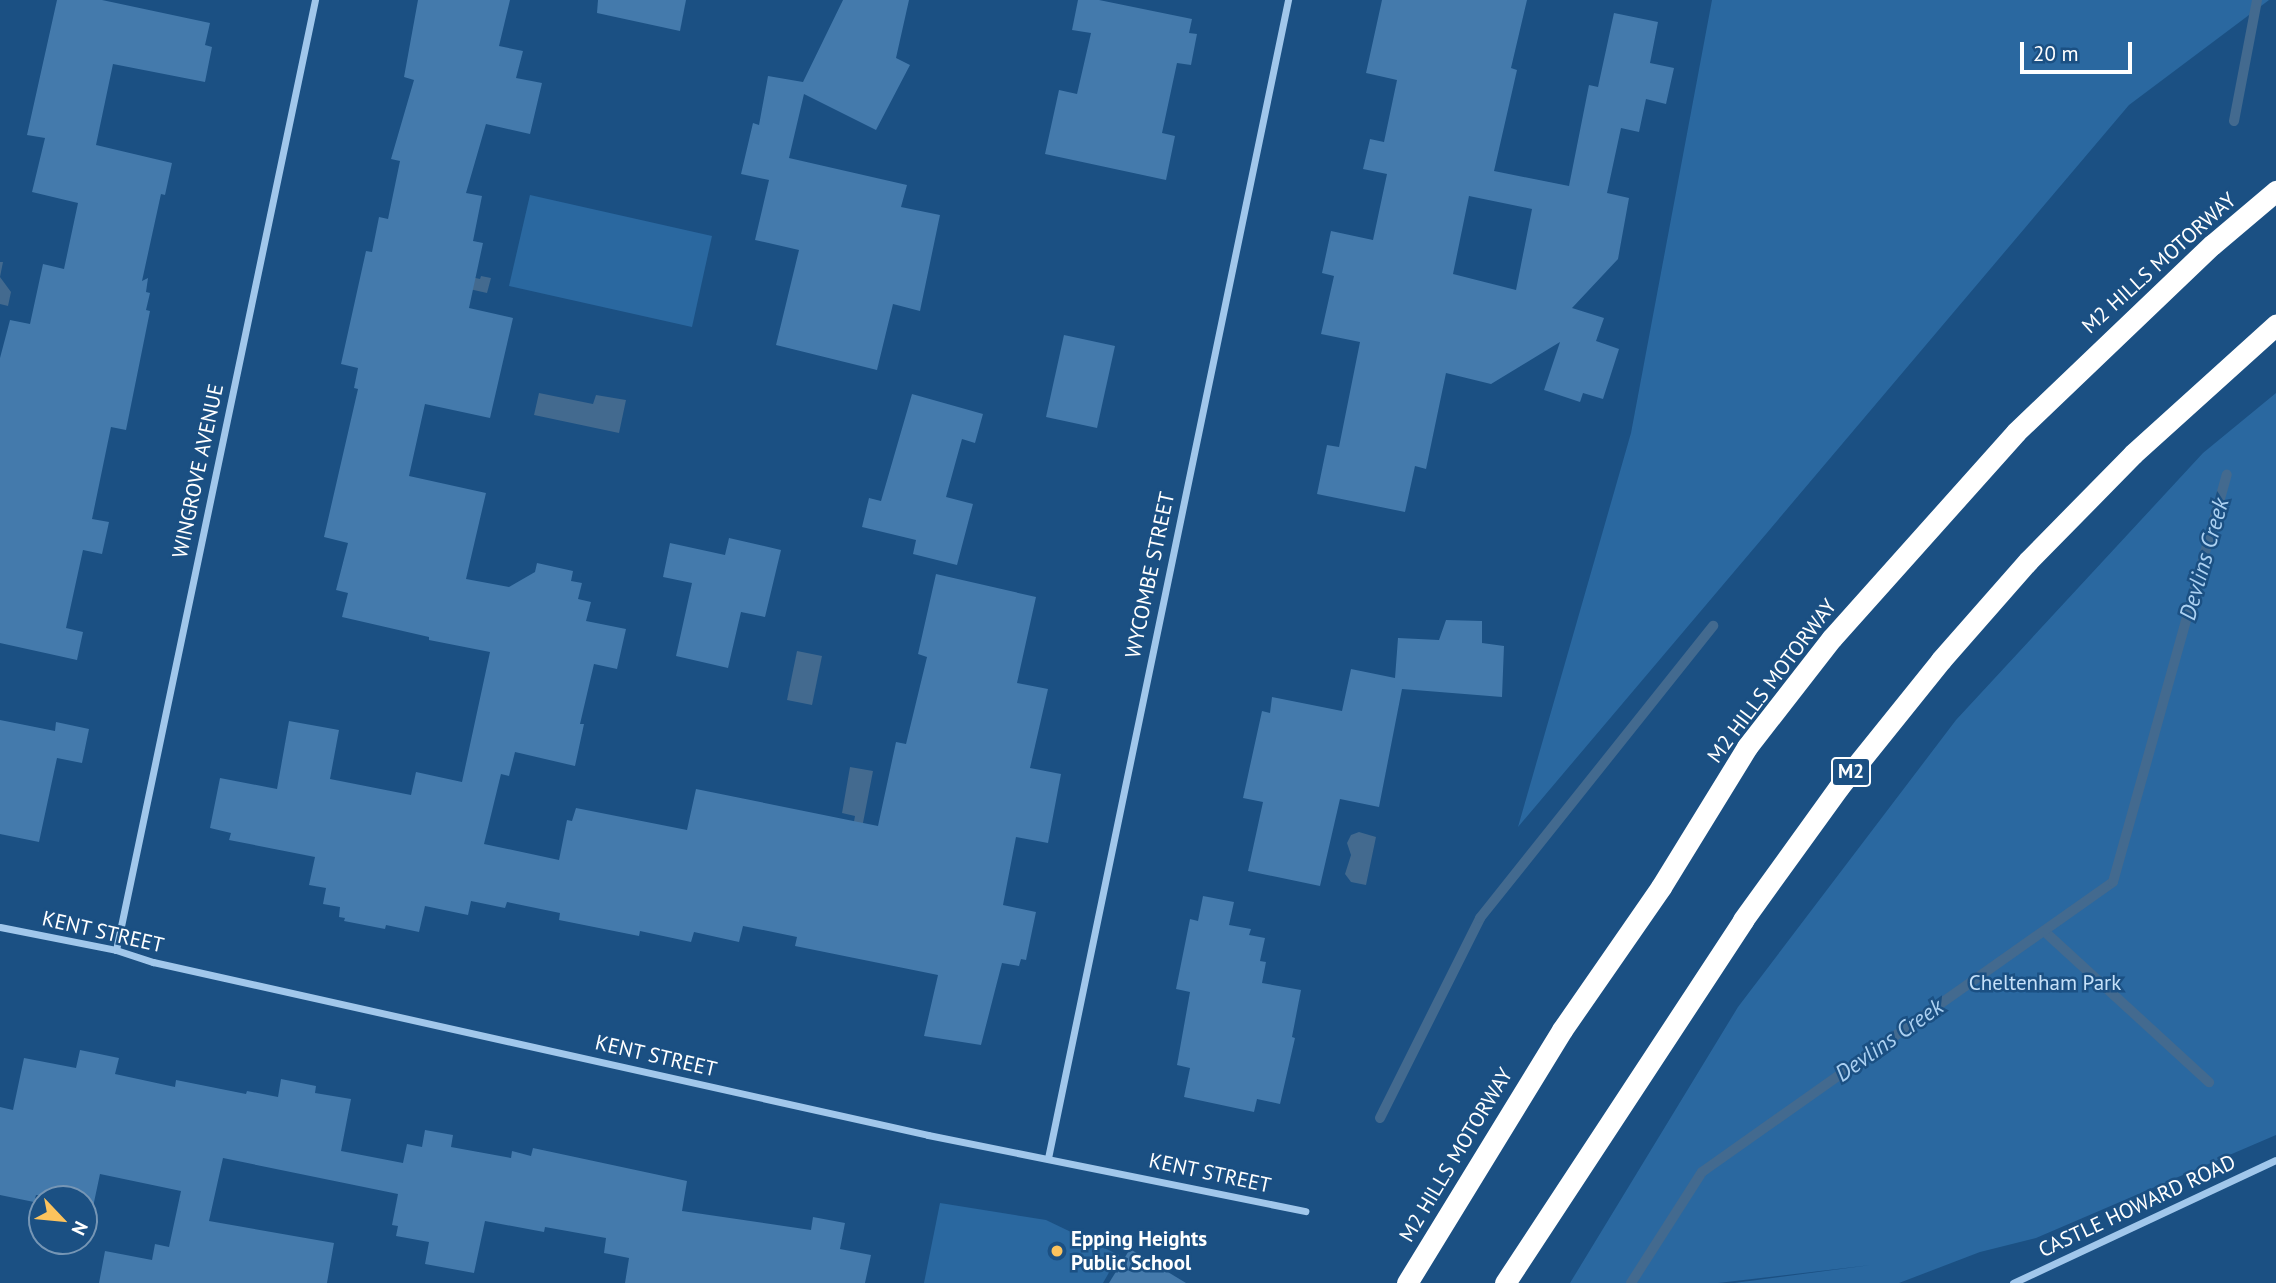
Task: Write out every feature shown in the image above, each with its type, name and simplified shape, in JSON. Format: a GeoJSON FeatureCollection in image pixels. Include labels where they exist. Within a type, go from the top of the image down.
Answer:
{"type":"FeatureCollection","features":[{"type":"Feature","properties":{"kind":"highway","name":"M2 HILLS MOTORWAY"},"geometry":{"type":"LineString","coordinates":[[1407,1283],[1562,1030],[1661,887],[1748,747],[1832,638],[2016,432],[2172,283],[2276,191]]}},
{"type":"Feature","properties":{"kind":"highway","name":"M2"},"geometry":{"type":"LineString","coordinates":[[1505,1283],[1743,919],[1839,787],[1941,660],[2028,561],[2133,454],[2276,325]]}},
{"type":"Feature","properties":{"kind":"street","name":"WINGROVE AVENUE"},"geometry":{"type":"LineString","coordinates":[[116,950],[316,0]]}},
{"type":"Feature","properties":{"kind":"street","name":"WYCOMBE STREET"},"geometry":{"type":"LineString","coordinates":[[1048,1158],[1289,0]]}},
{"type":"Feature","properties":{"kind":"street","name":"KENT STREET"},"geometry":{"type":"LineString","coordinates":[[0,927],[116,950],[153,962],[928,1135],[1305,1211]]}},
{"type":"Feature","properties":{"kind":"street","name":"CASTLE HOWARD ROAD"},"geometry":{"type":"LineString","coordinates":[[2013,1283],[2276,1160]]}},
{"type":"Feature","properties":{"kind":"green space"},"geometry":{"type":"Polygon","coordinates":[[[1712,0],[2269,0],[2129,105],[1518,827],[1631,433],[1712,0]]]}},
{"type":"Feature","properties":{"kind":"green space"},"geometry":{"type":"Polygon","coordinates":[[[530,195],[712,236],[692,327],[509,286],[530,195]]]}},
{"type":"Feature","properties":{"kind":"green space","name":"Cheltenham Park"},"geometry":{"type":"Polygon","coordinates":[[[2276,393],[2276,1135],[2036,1238],[1980,1252],[1899,1283],[1734,1283],[1871,1265],[1718,1283],[1570,1283],[1738,1007],[1956,720],[2203,453],[2276,393]]]}},
{"type":"Feature","properties":{"kind":"green space"},"geometry":{"type":"Polygon","coordinates":[[[940,1203],[1046,1220],[1119,1255],[1103,1283],[924,1283],[940,1203]]]}},
{"type":"Feature","properties":{"kind":"shaded area"},"geometry":{"type":"Polygon","coordinates":[[[409,263],[480,279],[481,276],[491,278],[487,293],[407,275],[409,263]]]}},
{"type":"Feature","properties":{"kind":"shaded area"},"geometry":{"type":"Polygon","coordinates":[[[0,277],[11,292],[8,306],[0,304],[0,277]]]}},
{"type":"Feature","properties":{"kind":"shaded area"},"geometry":{"type":"Polygon","coordinates":[[[539,393],[593,404],[596,395],[626,400],[619,433],[534,415],[539,393]]]}},
{"type":"Feature","properties":{"kind":"shaded area"},"geometry":{"type":"Polygon","coordinates":[[[797,651],[822,656],[812,705],[787,700],[797,651]]]}},
{"type":"Feature","properties":{"kind":"shaded area"},"geometry":{"type":"Polygon","coordinates":[[[850,767],[873,771],[862,828],[853,827],[855,816],[842,813],[850,767]]]}},
{"type":"Feature","properties":{"kind":"shaded area"},"geometry":{"type":"Polygon","coordinates":[[[1359,832],[1376,837],[1366,885],[1351,882],[1345,874],[1351,855],[1347,843],[1351,835],[1359,832]]]}},
{"type":"Feature","properties":{"kind":"building"},"geometry":{"type":"Polygon","coordinates":[[[57,0],[102,0],[210,23],[205,45],[212,47],[205,82],[113,64],[96,145],[172,163],[165,195],[161,194],[142,281],[148,278],[146,292],[150,293],[146,310],[150,311],[126,430],[111,427],[92,519],[109,522],[102,554],[83,550],[66,628],[83,632],[77,660],[0,643],[0,358],[10,320],[30,324],[43,264],[64,269],[78,203],[32,192],[45,138],[27,135],[57,0]]]}},
{"type":"Feature","properties":{"kind":"building"},"geometry":{"type":"Polygon","coordinates":[[[418,0],[510,0],[499,46],[523,51],[516,78],[542,83],[530,134],[486,124],[466,193],[482,196],[473,241],[483,243],[469,308],[513,318],[490,418],[425,404],[409,476],[486,493],[466,579],[509,587],[535,572],[537,563],[573,571],[571,581],[582,583],[578,599],[591,602],[586,621],[626,629],[617,669],[594,664],[580,724],[584,724],[575,766],[515,752],[509,776],[501,774],[484,844],[559,860],[567,820],[572,821],[576,808],[687,830],[696,789],[878,826],[896,742],[906,744],[927,657],[918,654],[936,574],[1036,597],[1017,683],[1048,689],[1030,768],[1061,774],[1048,843],[1016,837],[1003,905],[1036,912],[1026,960],[1021,959],[1019,966],[1002,963],[981,1045],[924,1036],[938,975],[795,946],[797,937],[743,926],[739,942],[694,932],[691,942],[640,931],[639,936],[559,920],[560,913],[507,902],[505,908],[471,901],[468,915],[425,906],[419,932],[386,925],[385,929],[344,921],[345,918],[339,917],[340,907],[323,904],[326,888],[309,885],[315,857],[229,840],[231,833],[210,828],[220,778],[277,789],[289,721],[339,730],[330,779],[411,795],[416,772],[462,782],[490,652],[429,640],[429,637],[342,617],[348,593],[336,590],[348,543],[324,537],[358,389],[354,388],[358,368],[341,364],[366,251],[372,252],[379,217],[388,219],[400,161],[391,159],[414,80],[404,77],[418,0]]]}},
{"type":"Feature","properties":{"kind":"building"},"geometry":{"type":"Polygon","coordinates":[[[598,0],[686,0],[680,31],[597,13],[598,0]]]}},
{"type":"Feature","properties":{"kind":"building"},"geometry":{"type":"Polygon","coordinates":[[[843,0],[909,0],[896,58],[910,65],[876,130],[804,94],[789,158],[907,185],[901,207],[940,215],[920,311],[893,304],[877,370],[776,345],[799,250],[755,240],[769,180],[741,174],[753,123],[759,125],[768,76],[803,82],[843,0]]]}},
{"type":"Feature","properties":{"kind":"building"},"geometry":{"type":"Polygon","coordinates":[[[1078,0],[1099,0],[1192,19],[1189,33],[1197,34],[1191,65],[1177,63],[1162,133],[1175,136],[1166,180],[1045,154],[1059,90],[1077,94],[1091,33],[1072,30],[1078,0]]]}},
{"type":"Feature","properties":{"kind":"building"},"geometry":{"type":"Polygon","coordinates":[[[1382,0],[1527,0],[1511,68],[1517,70],[1494,171],[1569,186],[1589,85],[1598,87],[1614,13],[1658,22],[1650,63],[1674,68],[1666,104],[1646,99],[1639,132],[1621,128],[1607,193],[1629,198],[1618,259],[1572,308],[1604,318],[1596,341],[1619,349],[1603,399],[1583,393],[1580,402],[1544,390],[1560,342],[1491,384],[1446,373],[1426,469],[1415,466],[1405,512],[1317,494],[1327,445],[1339,447],[1360,342],[1321,334],[1334,276],[1322,273],[1331,231],[1373,240],[1387,174],[1363,169],[1370,139],[1384,142],[1397,80],[1366,73],[1382,0]],[[1469,196],[1453,274],[1516,290],[1532,209],[1469,196]]]}},
{"type":"Feature","properties":{"kind":"building"},"geometry":{"type":"Polygon","coordinates":[[[1064,335],[1115,346],[1097,428],[1046,417],[1064,335]]]}},
{"type":"Feature","properties":{"kind":"building"},"geometry":{"type":"Polygon","coordinates":[[[912,394],[983,414],[975,443],[962,439],[946,497],[973,504],[957,565],[913,554],[916,540],[862,527],[869,498],[881,501],[912,394]]]}},
{"type":"Feature","properties":{"kind":"building"},"geometry":{"type":"Polygon","coordinates":[[[729,538],[781,550],[765,617],[741,612],[728,668],[676,656],[692,583],[663,577],[670,543],[725,555],[729,538]]]}},
{"type":"Feature","properties":{"kind":"building"},"geometry":{"type":"Polygon","coordinates":[[[1446,620],[1482,621],[1482,643],[1504,646],[1502,697],[1402,689],[1379,807],[1340,799],[1320,886],[1248,871],[1263,802],[1243,798],[1262,711],[1270,713],[1272,697],[1342,711],[1351,669],[1395,678],[1398,638],[1439,640],[1446,620]]]}},
{"type":"Feature","properties":{"kind":"building"},"geometry":{"type":"Polygon","coordinates":[[[0,720],[55,731],[56,722],[89,729],[82,763],[57,758],[39,842],[0,834],[0,720]]]}},
{"type":"Feature","properties":{"kind":"building"},"geometry":{"type":"Polygon","coordinates":[[[1203,896],[1234,902],[1229,925],[1251,929],[1249,935],[1265,938],[1260,961],[1266,962],[1262,983],[1301,990],[1292,1037],[1295,1038],[1280,1104],[1257,1099],[1254,1112],[1184,1097],[1190,1068],[1177,1065],[1190,992],[1176,989],[1190,919],[1198,921],[1203,896]]]}},
{"type":"Feature","properties":{"kind":"building"},"geometry":{"type":"Polygon","coordinates":[[[80,1050],[119,1058],[115,1074],[175,1087],[176,1080],[246,1094],[247,1091],[278,1097],[281,1079],[316,1086],[315,1093],[351,1099],[341,1151],[403,1163],[407,1144],[422,1147],[425,1130],[453,1135],[451,1147],[511,1158],[512,1151],[531,1156],[533,1148],[687,1181],[682,1211],[811,1230],[813,1217],[845,1223],[840,1249],[871,1255],[865,1283],[625,1283],[629,1258],[604,1253],[606,1238],[545,1227],[544,1232],[485,1221],[474,1273],[425,1264],[429,1242],[396,1236],[398,1226],[392,1225],[398,1194],[223,1158],[209,1221],[334,1243],[327,1283],[99,1283],[105,1251],[152,1260],[155,1244],[169,1247],[181,1191],[100,1174],[98,1185],[28,1185],[28,1201],[0,1195],[0,1107],[13,1110],[24,1058],[76,1068],[80,1050]]]}},
{"type":"Feature","properties":{"kind":"building"},"geometry":{"type":"Polygon","coordinates":[[[1130,1249],[1186,1283],[1109,1283],[1130,1249]]]}},
{"type":"Feature","properties":{"kind":"waterway","name":"Devlins Creek"},"geometry":{"type":"LineString","coordinates":[[2234,121],[2257,0]]}},
{"type":"Feature","properties":{"kind":"waterway","name":"Devlins Creek"},"geometry":{"type":"LineString","coordinates":[[1631,1283],[1702,1172],[2113,882],[2227,475]]}},
{"type":"Feature","properties":{"kind":"waterway"},"geometry":{"type":"LineString","coordinates":[[1380,1118],[1480,918],[1713,626]]}},
{"type":"Feature","properties":{"kind":"waterway"},"geometry":{"type":"LineString","coordinates":[[2044,931],[2209,1082]]}},
{"type":"Feature","properties":{"kind":"place","name":"Epping Heights Public School"},"geometry":{"type":"Point","coordinates":[1057,1251]}}]}
